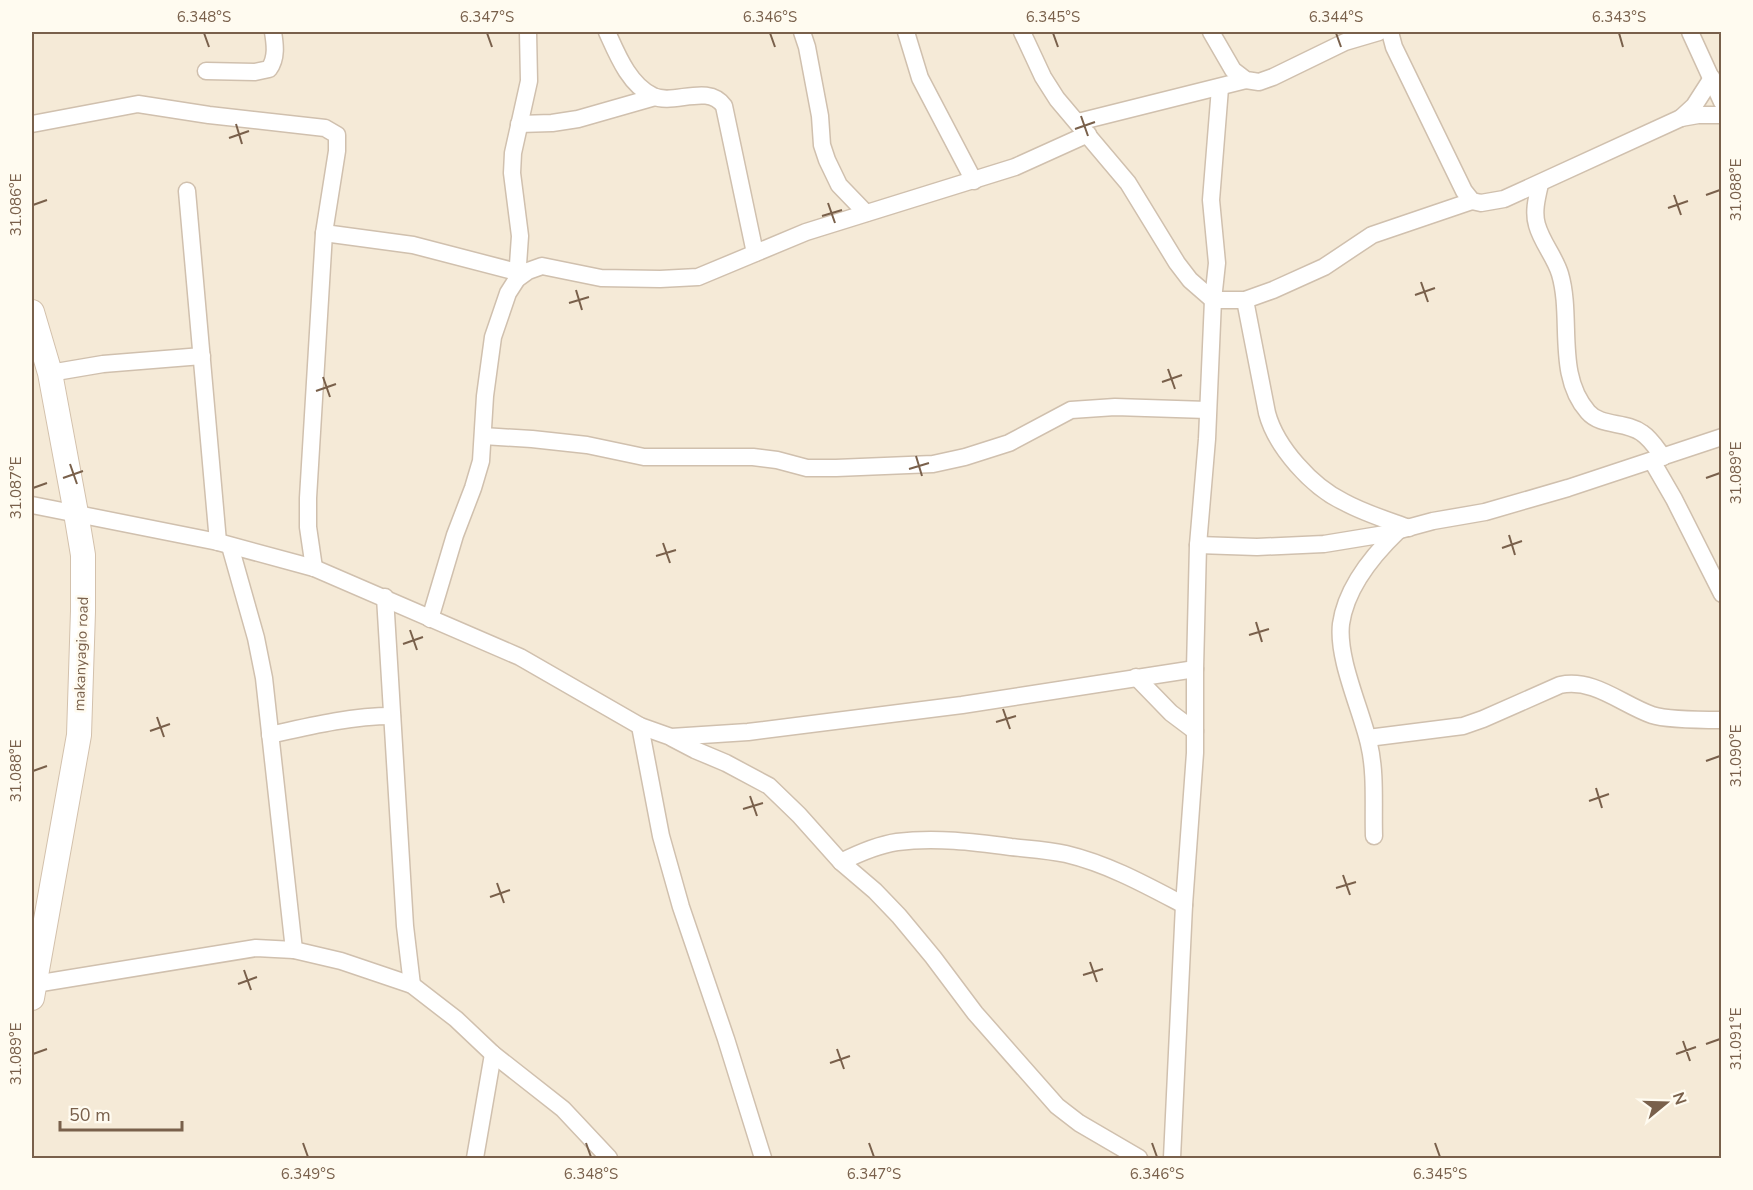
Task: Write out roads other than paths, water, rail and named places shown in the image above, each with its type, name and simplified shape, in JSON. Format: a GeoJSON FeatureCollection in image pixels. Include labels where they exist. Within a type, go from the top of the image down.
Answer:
{"type":"FeatureCollection","features":[{"type":"Feature","properties":{"kind":"street"},"geometry":{"type":"LineString","coordinates":[[206,71],[255,72],[269,69],[275,56],[273,32]]}},
{"type":"Feature","properties":{"kind":"street"},"geometry":{"type":"LineString","coordinates":[[430,619],[455,535],[481,461],[485,396],[494,337],[503,306],[517,276],[520,236],[512,173],[513,153],[529,81],[528,32]]}},
{"type":"Feature","properties":{"kind":"street"},"geometry":{"type":"LineString","coordinates":[[607,32],[618,56],[634,81],[655,97]]}},
{"type":"Feature","properties":{"kind":"street"},"geometry":{"type":"LineString","coordinates":[[802,32],[820,116],[822,146],[826,160],[839,185],[866,213]]}},
{"type":"Feature","properties":{"kind":"street"},"geometry":{"type":"LineString","coordinates":[[906,32],[920,78],[974,181]]}},
{"type":"Feature","properties":{"kind":"street"},"geometry":{"type":"LineString","coordinates":[[1022,32],[1043,77],[1057,99],[1128,183],[1190,280],[1213,300],[1245,300],[1304,277],[1372,235],[1472,201],[1481,203],[1504,199],[1681,118],[1722,115]]}},
{"type":"Feature","properties":{"kind":"street"},"geometry":{"type":"LineString","coordinates":[[1211,32],[1233,70],[1246,80]]}},
{"type":"Feature","properties":{"kind":"street"},"geometry":{"type":"LineString","coordinates":[[324,233],[413,245],[517,276],[542,266],[602,278],[698,277],[806,232],[1015,167],[1083,128],[1246,80],[1259,82],[1346,42],[1379,32]]}},
{"type":"Feature","properties":{"kind":"street"},"geometry":{"type":"LineString","coordinates":[[1390,32],[1394,47],[1460,183],[1472,201]]}},
{"type":"Feature","properties":{"kind":"street"},"geometry":{"type":"LineString","coordinates":[[1690,32],[1722,102]]}},
{"type":"Feature","properties":{"kind":"street"},"geometry":{"type":"LineString","coordinates":[[1681,118],[1694,106],[1712,78]]}},
{"type":"Feature","properties":{"kind":"street"},"geometry":{"type":"LineString","coordinates":[[1172,1158],[1184,905],[1195,753],[1194,669],[1198,545],[1207,439],[1217,245],[1211,200],[1220,88]]}},
{"type":"Feature","properties":{"kind":"street"},"geometry":{"type":"LineString","coordinates":[[519,124],[578,119],[655,97],[671,98],[694,95],[721,101],[724,106],[755,253]]}},
{"type":"Feature","properties":{"kind":"street"},"geometry":{"type":"LineString","coordinates":[[32,124],[138,104],[209,115],[325,128],[335,132],[338,142],[324,233],[308,498],[308,527],[314,568]]}},
{"type":"Feature","properties":{"kind":"street"},"geometry":{"type":"LineString","coordinates":[[1539,184],[1536,205],[1537,225],[1560,273],[1565,304],[1569,372],[1582,405],[1594,418],[1622,424],[1642,432],[1658,459],[1722,594]]}},
{"type":"Feature","properties":{"kind":"street"},"geometry":{"type":"LineString","coordinates":[[187,192],[202,356],[224,544],[256,638],[264,678],[294,950]]}},
{"type":"Feature","properties":{"kind":"street"},"geometry":{"type":"LineString","coordinates":[[1245,300],[1267,413],[1271,429],[1280,444],[1325,491],[1342,502],[1403,530]]}},
{"type":"Feature","properties":{"kind":"street","name":"makanyagio road"},"geometry":{"type":"LineString","coordinates":[[32,312],[50,373],[83,555],[79,735],[33,991]]}},
{"type":"Feature","properties":{"kind":"street"},"geometry":{"type":"LineString","coordinates":[[50,373],[103,364],[202,356]]}},
{"type":"Feature","properties":{"kind":"street"},"geometry":{"type":"LineString","coordinates":[[483,436],[587,445],[644,457],[753,457],[777,460],[807,468],[836,468],[933,464],[965,457],[1009,443],[1071,410],[1115,407],[1207,410]]}},
{"type":"Feature","properties":{"kind":"street"},"geometry":{"type":"LineString","coordinates":[[1198,545],[1257,547],[1324,544],[1403,530],[1485,512],[1722,437]]}},
{"type":"Feature","properties":{"kind":"street"},"geometry":{"type":"LineString","coordinates":[[32,505],[224,544],[314,568],[520,657],[640,726],[671,737],[769,786],[799,815],[841,862],[875,891],[899,916],[975,1013],[1057,1106],[1079,1123],[1139,1158]]}},
{"type":"Feature","properties":{"kind":"street"},"geometry":{"type":"LineString","coordinates":[[1374,836],[1372,767],[1368,738],[1346,663],[1341,623],[1347,602],[1366,568],[1403,530]]}},
{"type":"Feature","properties":{"kind":"street"},"geometry":{"type":"LineString","coordinates":[[385,597],[405,926],[412,986]]}},
{"type":"Feature","properties":{"kind":"street"},"geometry":{"type":"LineString","coordinates":[[671,737],[748,732],[962,705],[1194,669]]}},
{"type":"Feature","properties":{"kind":"street"},"geometry":{"type":"LineString","coordinates":[[1136,677],[1171,713],[1195,731]]}},
{"type":"Feature","properties":{"kind":"street"},"geometry":{"type":"LineString","coordinates":[[1368,738],[1463,726],[1560,685],[1573,682],[1586,684],[1606,692],[1654,716],[1722,720]]}},
{"type":"Feature","properties":{"kind":"street"},"geometry":{"type":"LineString","coordinates":[[270,735],[315,724],[370,716],[392,716]]}},
{"type":"Feature","properties":{"kind":"street"},"geometry":{"type":"LineString","coordinates":[[640,726],[661,836],[681,907],[763,1158]]}},
{"type":"Feature","properties":{"kind":"street"},"geometry":{"type":"LineString","coordinates":[[841,862],[866,850],[897,842],[963,841],[1065,854],[1134,879],[1184,905]]}},
{"type":"Feature","properties":{"kind":"street"},"geometry":{"type":"LineString","coordinates":[[33,991],[256,948],[294,950],[341,961],[412,986],[456,1019],[493,1054],[563,1109],[609,1158]]}},
{"type":"Feature","properties":{"kind":"street"},"geometry":{"type":"LineString","coordinates":[[475,1158],[493,1054]]}}]}
